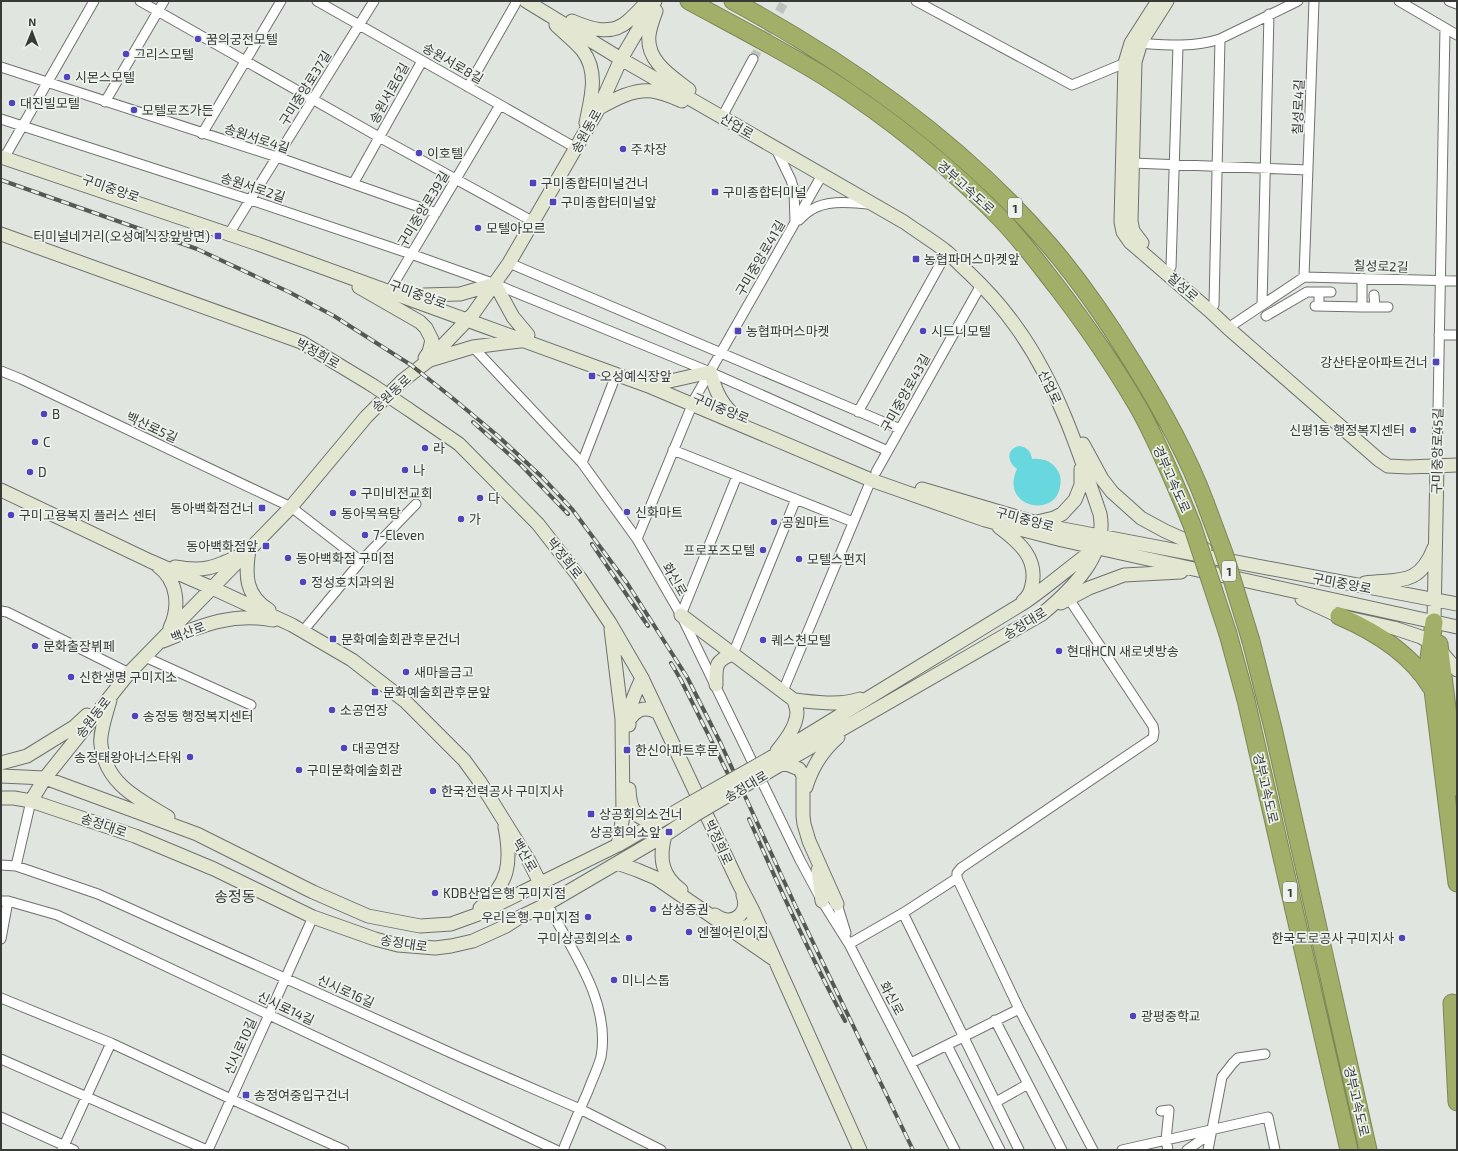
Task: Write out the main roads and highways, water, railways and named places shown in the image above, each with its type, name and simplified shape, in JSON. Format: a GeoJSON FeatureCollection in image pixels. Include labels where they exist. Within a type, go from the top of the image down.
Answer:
{"type":"FeatureCollection","features":[{"type":"Feature","properties":{"kind":"highway","name":"경부고속도로"},"geometry":{"type":"LineString","coordinates":[[689,1],[796,59],[827,78],[872,109],[919,145],[964,184],[1002,220],[1034,257],[1108,356],[1138,407],[1192,525],[1228,634],[1246,700],[1349,1150]]}},
{"type":"Feature","properties":{"kind":"highway","name":"경부고속도로"},"geometry":{"type":"LineString","coordinates":[[732,1],[798,38],[839,64],[936,134],[974,167],[1011,203],[1050,247],[1110,326],[1158,401],[1196,476],[1224,553],[1251,641],[1273,728],[1368,1150]]}},
{"type":"Feature","properties":{"kind":"highway"},"geometry":{"type":"LineString","coordinates":[[1339,616],[1384,640],[1417,667],[1432,689]]}},
{"type":"Feature","properties":{"kind":"highway"},"geometry":{"type":"LineString","coordinates":[[1434,622],[1436,647],[1457,787]]}},
{"type":"Feature","properties":{"kind":"highway"},"geometry":{"type":"LineString","coordinates":[[1436,647],[1429,658],[1457,884]]}},
{"type":"Feature","properties":{"kind":"highway"},"geometry":{"type":"LineString","coordinates":[[1452,1003],[1457,1098]]}},
{"type":"Feature","properties":{"kind":"water"},"geometry":{"type":"Polygon","coordinates":[[[1019,446],[1028,450],[1032,459],[1040,459],[1050,463],[1059,473],[1060,487],[1056,497],[1049,503],[1039,505],[1030,504],[1021,500],[1015,492],[1013,482],[1017,469],[1011,463],[1009,456],[1012,450],[1019,446]]]}},
{"type":"Feature","properties":{"kind":"tunnel"},"geometry":{"type":"LineString","coordinates":[[753,59],[785,1]]}},
{"type":"Feature","properties":{"kind":"railway"},"geometry":{"type":"LineString","coordinates":[[1,180],[197,249],[289,292],[334,316],[411,365],[498,436],[543,478],[572,509],[627,583],[687,677],[721,744],[795,905],[913,1150]]}},
{"type":"Feature","properties":{"kind":"railway"},"geometry":{"type":"LineString","coordinates":[[473,422],[521,465],[568,514]]}},
{"type":"Feature","properties":{"kind":"railway"},"geometry":{"type":"LineString","coordinates":[[592,544],[648,626]]}},
{"type":"Feature","properties":{"kind":"railway"},"geometry":{"type":"LineString","coordinates":[[671,663],[736,790]]}},
{"type":"Feature","properties":{"kind":"railway"},"geometry":{"type":"LineString","coordinates":[[749,819],[795,921],[845,1021]]}},
{"type":"Feature","properties":{"kind":"place","name":"꿈의궁전모텔"},"geometry":{"type":"Point","coordinates":[198,39]}},
{"type":"Feature","properties":{"kind":"place","name":"그리스모텔"},"geometry":{"type":"Point","coordinates":[126,54]}},
{"type":"Feature","properties":{"kind":"place","name":"시몬스모텔"},"geometry":{"type":"Point","coordinates":[67,77]}},
{"type":"Feature","properties":{"kind":"place","name":"대진빌모텔"},"geometry":{"type":"Point","coordinates":[12,103]}},
{"type":"Feature","properties":{"kind":"place","name":"모텔로즈가든"},"geometry":{"type":"Point","coordinates":[134,110]}},
{"type":"Feature","properties":{"kind":"place","name":"주차장"},"geometry":{"type":"Point","coordinates":[623,149]}},
{"type":"Feature","properties":{"kind":"place","name":"이호텔"},"geometry":{"type":"Point","coordinates":[419,153]}},
{"type":"Feature","properties":{"kind":"place","name":"구미종합터미널건너"},"geometry":{"type":"Point","coordinates":[533,183]}},
{"type":"Feature","properties":{"kind":"place","name":"구미종합터미널"},"geometry":{"type":"Point","coordinates":[715,192]}},
{"type":"Feature","properties":{"kind":"place","name":"구미종합터미널앞"},"geometry":{"type":"Point","coordinates":[553,202]}},
{"type":"Feature","properties":{"kind":"place","name":"모텔아모르"},"geometry":{"type":"Point","coordinates":[478,228]}},
{"type":"Feature","properties":{"kind":"place","name":"터미널네거리(오성예식장앞방면)"},"geometry":{"type":"Point","coordinates":[218,236]}},
{"type":"Feature","properties":{"kind":"place","name":"농협파머스마켓앞"},"geometry":{"type":"Point","coordinates":[916,259]}},
{"type":"Feature","properties":{"kind":"place","name":"농협파머스마켓"},"geometry":{"type":"Point","coordinates":[738,331]}},
{"type":"Feature","properties":{"kind":"place","name":"시드니모텔"},"geometry":{"type":"Point","coordinates":[923,331]}},
{"type":"Feature","properties":{"kind":"place","name":"강산타운아파트건너"},"geometry":{"type":"Point","coordinates":[1436,362]}},
{"type":"Feature","properties":{"kind":"place","name":"오성예식장앞"},"geometry":{"type":"Point","coordinates":[592,376]}},
{"type":"Feature","properties":{"kind":"place","name":"B"},"geometry":{"type":"Point","coordinates":[44,414]}},
{"type":"Feature","properties":{"kind":"place","name":"신평1동 행정복지센터"},"geometry":{"type":"Point","coordinates":[1413,430]}},
{"type":"Feature","properties":{"kind":"place","name":"C"},"geometry":{"type":"Point","coordinates":[35,442]}},
{"type":"Feature","properties":{"kind":"place","name":"라"},"geometry":{"type":"Point","coordinates":[425,448]}},
{"type":"Feature","properties":{"kind":"place","name":"나"},"geometry":{"type":"Point","coordinates":[405,470]}},
{"type":"Feature","properties":{"kind":"place","name":"D"},"geometry":{"type":"Point","coordinates":[30,472]}},
{"type":"Feature","properties":{"kind":"place","name":"구미비전교회"},"geometry":{"type":"Point","coordinates":[353,493]}},
{"type":"Feature","properties":{"kind":"place","name":"다"},"geometry":{"type":"Point","coordinates":[480,498]}},
{"type":"Feature","properties":{"kind":"place","name":"동아백화점건너"},"geometry":{"type":"Point","coordinates":[262,508]}},
{"type":"Feature","properties":{"kind":"place","name":"신화마트"},"geometry":{"type":"Point","coordinates":[627,512]}},
{"type":"Feature","properties":{"kind":"place","name":"동아목욕탕"},"geometry":{"type":"Point","coordinates":[333,513]}},
{"type":"Feature","properties":{"kind":"place","name":"구미고용복지 플러스 센터"},"geometry":{"type":"Point","coordinates":[11,515]}},
{"type":"Feature","properties":{"kind":"place","name":"가"},"geometry":{"type":"Point","coordinates":[461,519]}},
{"type":"Feature","properties":{"kind":"place","name":"공원마트"},"geometry":{"type":"Point","coordinates":[774,522]}},
{"type":"Feature","properties":{"kind":"place","name":"7-Eleven"},"geometry":{"type":"Point","coordinates":[365,535]}},
{"type":"Feature","properties":{"kind":"place","name":"동아백화점앞"},"geometry":{"type":"Point","coordinates":[266,546]}},
{"type":"Feature","properties":{"kind":"place","name":"프로포즈모텔"},"geometry":{"type":"Point","coordinates":[763,550]}},
{"type":"Feature","properties":{"kind":"place","name":"동아백화점 구미점"},"geometry":{"type":"Point","coordinates":[288,558]}},
{"type":"Feature","properties":{"kind":"place","name":"모텔스펀지"},"geometry":{"type":"Point","coordinates":[799,559]}},
{"type":"Feature","properties":{"kind":"place","name":"정성호치과의원"},"geometry":{"type":"Point","coordinates":[303,582]}},
{"type":"Feature","properties":{"kind":"place","name":"문화예술회관후문건너"},"geometry":{"type":"Point","coordinates":[333,639]}},
{"type":"Feature","properties":{"kind":"place","name":"퀘스천모텔"},"geometry":{"type":"Point","coordinates":[763,640]}},
{"type":"Feature","properties":{"kind":"place","name":"문화출장뷔페"},"geometry":{"type":"Point","coordinates":[35,646]}},
{"type":"Feature","properties":{"kind":"place","name":"현대HCN 새로넷방송"},"geometry":{"type":"Point","coordinates":[1059,651]}},
{"type":"Feature","properties":{"kind":"place","name":"새마을금고"},"geometry":{"type":"Point","coordinates":[406,672]}},
{"type":"Feature","properties":{"kind":"place","name":"신한생명 구미지소"},"geometry":{"type":"Point","coordinates":[71,677]}},
{"type":"Feature","properties":{"kind":"place","name":"문화예술회관후문앞"},"geometry":{"type":"Point","coordinates":[375,692]}},
{"type":"Feature","properties":{"kind":"place","name":"소공연장"},"geometry":{"type":"Point","coordinates":[332,710]}},
{"type":"Feature","properties":{"kind":"place","name":"송정동 행정복지센터"},"geometry":{"type":"Point","coordinates":[135,716]}},
{"type":"Feature","properties":{"kind":"place","name":"대공연장"},"geometry":{"type":"Point","coordinates":[344,748]}},
{"type":"Feature","properties":{"kind":"place","name":"한신아파트후문"},"geometry":{"type":"Point","coordinates":[627,750]}},
{"type":"Feature","properties":{"kind":"place","name":"송정태왕아너스타워"},"geometry":{"type":"Point","coordinates":[190,757]}},
{"type":"Feature","properties":{"kind":"place","name":"구미문화예술회관"},"geometry":{"type":"Point","coordinates":[299,770]}},
{"type":"Feature","properties":{"kind":"place","name":"한국전력공사 구미지사"},"geometry":{"type":"Point","coordinates":[433,791]}},
{"type":"Feature","properties":{"kind":"place","name":"상공회의소건너"},"geometry":{"type":"Point","coordinates":[591,814]}},
{"type":"Feature","properties":{"kind":"place","name":"상공회의소앞"},"geometry":{"type":"Point","coordinates":[669,832]}},
{"type":"Feature","properties":{"kind":"place","name":"KDB산업은행 구미지점"},"geometry":{"type":"Point","coordinates":[435,893]}},
{"type":"Feature","properties":{"kind":"place","name":"삼성증권"},"geometry":{"type":"Point","coordinates":[653,909]}},
{"type":"Feature","properties":{"kind":"place","name":"우리은행 구미지점"},"geometry":{"type":"Point","coordinates":[588,917]}},
{"type":"Feature","properties":{"kind":"place","name":"엔젤어린이집"},"geometry":{"type":"Point","coordinates":[689,932]}},
{"type":"Feature","properties":{"kind":"place","name":"구미상공회의소"},"geometry":{"type":"Point","coordinates":[629,938]}},
{"type":"Feature","properties":{"kind":"place","name":"한국도로공사 구미지사"},"geometry":{"type":"Point","coordinates":[1402,938]}},
{"type":"Feature","properties":{"kind":"place","name":"미니스톱"},"geometry":{"type":"Point","coordinates":[614,980]}},
{"type":"Feature","properties":{"kind":"place","name":"광평중학교"},"geometry":{"type":"Point","coordinates":[1133,1016]}},
{"type":"Feature","properties":{"kind":"place","name":"송정여중입구건너"},"geometry":{"type":"Point","coordinates":[246,1095]}},
{"type":"Feature","properties":{"kind":"district","name":"송정동"},"geometry":{"type":"Point","coordinates":[235,896]}}]}
